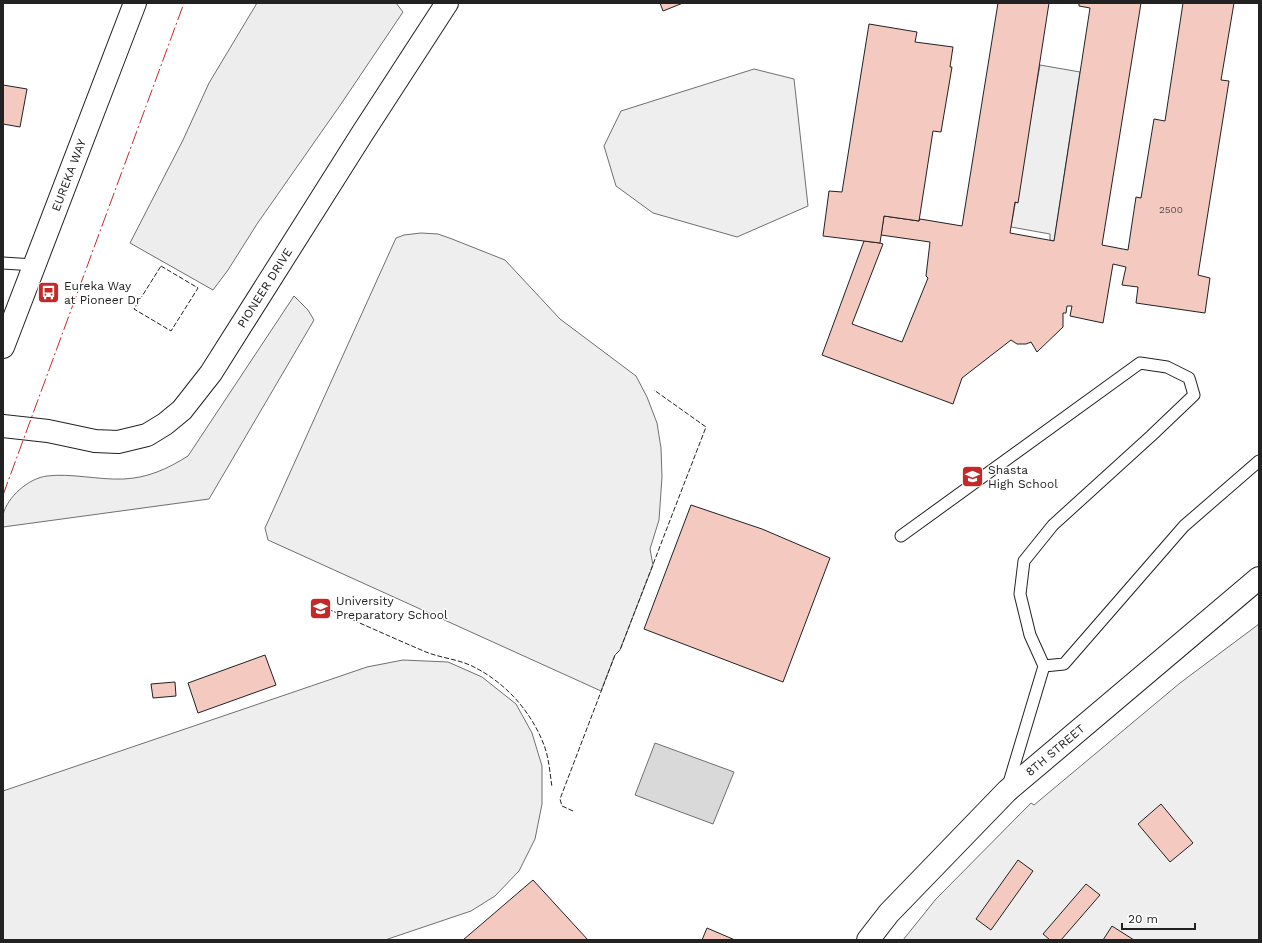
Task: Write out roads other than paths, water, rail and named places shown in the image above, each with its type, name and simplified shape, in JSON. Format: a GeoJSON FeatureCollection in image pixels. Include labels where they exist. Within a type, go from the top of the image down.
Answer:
{"type":"FeatureCollection","features":[{"type":"Feature","properties":{"kind":"main road","name":"EUREKA WAY"},"geometry":{"type":"LineString","coordinates":[[3,347],[135,3]]}},
{"type":"Feature","properties":{"kind":"main road","name":"PIONEER DRIVE"},"geometry":{"type":"LineString","coordinates":[[3,426],[48,432],[95,442],[118,442],[147,435],[165,424],[182,410],[211,373],[362,134],[447,3]]}},
{"type":"Feature","properties":{"kind":"main road","name":"8TH STREET"},"geometry":{"type":"LineString","coordinates":[[868,940],[889,913],[1007,791],[1259,578]]}},
{"type":"Feature","properties":{"kind":"lane"},"geometry":{"type":"LineString","coordinates":[[3,263],[34,265]]}},
{"type":"Feature","properties":{"kind":"lane"},"geometry":{"type":"LineString","coordinates":[[901,536],[1140,362],[1167,367],[1189,378],[1194,395],[1053,525],[1024,561],[1020,594],[1030,635],[1044,666],[1007,791]]}},
{"type":"Feature","properties":{"kind":"lane"},"geometry":{"type":"LineString","coordinates":[[1044,666],[1064,664],[1184,526],[1259,461]]}},
{"type":"Feature","properties":{"kind":"place","name":"Eureka Way at Pioneer Dr"},"geometry":{"type":"Point","coordinates":[49,293]}},
{"type":"Feature","properties":{"kind":"place","name":"Shasta High School"},"geometry":{"type":"Point","coordinates":[973,477]}},
{"type":"Feature","properties":{"kind":"place","name":"University Preparatory School"},"geometry":{"type":"Point","coordinates":[320,608]}}]}
